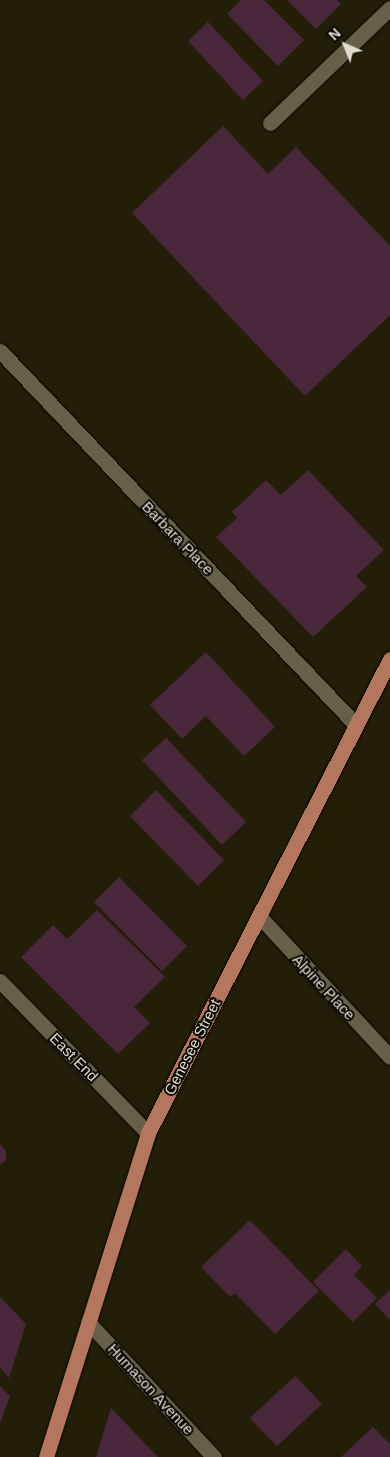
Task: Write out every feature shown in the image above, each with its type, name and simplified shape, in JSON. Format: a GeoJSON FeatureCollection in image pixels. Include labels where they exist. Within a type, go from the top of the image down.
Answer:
{"type":"FeatureCollection","features":[{"type":"Feature","properties":{"kind":"main road","name":"Genesee Street"},"geometry":{"type":"LineString","coordinates":[[46,1457],[148,1132],[390,659]]}},
{"type":"Feature","properties":{"kind":"street"},"geometry":{"type":"LineString","coordinates":[[270,123],[390,8]]}},
{"type":"Feature","properties":{"kind":"street","name":"Barbara Place"},"geometry":{"type":"LineString","coordinates":[[0,351],[356,725]]}},
{"type":"Feature","properties":{"kind":"street","name":"Alpine Place"},"geometry":{"type":"LineString","coordinates":[[259,916],[390,1057]]}},
{"type":"Feature","properties":{"kind":"street","name":"East End"},"geometry":{"type":"LineString","coordinates":[[0,981],[148,1132]]}},
{"type":"Feature","properties":{"kind":"street","name":"Humason Avenue"},"geometry":{"type":"LineString","coordinates":[[88,1322],[214,1457]]}},
{"type":"Feature","properties":{"kind":"building"},"geometry":{"type":"Polygon","coordinates":[[[241,0],[264,0],[304,40],[278,66],[227,14],[241,0]]]}},
{"type":"Feature","properties":{"kind":"building"},"geometry":{"type":"Polygon","coordinates":[[[287,0],[337,0],[341,4],[316,29],[287,0]]]}},
{"type":"Feature","properties":{"kind":"building"},"geometry":{"type":"Polygon","coordinates":[[[208,22],[263,81],[243,100],[188,41],[208,22]]]}},
{"type":"Feature","properties":{"kind":"building"},"geometry":{"type":"Polygon","coordinates":[[[223,126],[268,174],[296,147],[390,246],[390,315],[305,396],[132,213],[223,126]]]}},
{"type":"Feature","properties":{"kind":"building"},"geometry":{"type":"Polygon","coordinates":[[[308,470],[384,550],[356,576],[367,587],[313,637],[216,537],[237,518],[232,512],[266,480],[281,495],[308,470]]]}},
{"type":"Feature","properties":{"kind":"building"},"geometry":{"type":"Polygon","coordinates":[[[206,652],[275,727],[244,756],[206,716],[182,739],[150,705],[206,652]]]}},
{"type":"Feature","properties":{"kind":"building"},"geometry":{"type":"Polygon","coordinates":[[[166,738],[246,822],[222,845],[142,760],[166,738]]]}},
{"type":"Feature","properties":{"kind":"building"},"geometry":{"type":"Polygon","coordinates":[[[156,790],[224,860],[198,886],[130,816],[156,790]]]}},
{"type":"Feature","properties":{"kind":"building"},"geometry":{"type":"Polygon","coordinates":[[[119,877],[187,946],[162,971],[94,902],[119,877]]]}},
{"type":"Feature","properties":{"kind":"building"},"geometry":{"type":"Polygon","coordinates":[[[97,910],[165,977],[134,1007],[150,1023],[118,1054],[21,957],[53,925],[67,939],[97,910]]]}},
{"type":"Feature","properties":{"kind":"building"},"geometry":{"type":"Polygon","coordinates":[[[0,1144],[6,1151],[6,1160],[0,1165],[0,1144]]]}},
{"type":"Feature","properties":{"kind":"building"},"geometry":{"type":"Polygon","coordinates":[[[250,1220],[319,1291],[275,1334],[235,1293],[230,1297],[201,1267],[250,1220]]]}},
{"type":"Feature","properties":{"kind":"building"},"geometry":{"type":"Polygon","coordinates":[[[346,1249],[362,1266],[354,1275],[377,1298],[353,1322],[313,1282],[346,1249]]]}},
{"type":"Feature","properties":{"kind":"building"},"geometry":{"type":"Polygon","coordinates":[[[390,1290],[390,1320],[375,1304],[390,1290]]]}},
{"type":"Feature","properties":{"kind":"building"},"geometry":{"type":"Polygon","coordinates":[[[0,1297],[26,1324],[9,1378],[0,1368],[0,1297]]]}},
{"type":"Feature","properties":{"kind":"building"},"geometry":{"type":"Polygon","coordinates":[[[295,1376],[322,1404],[277,1446],[250,1418],[295,1376]]]}},
{"type":"Feature","properties":{"kind":"building"},"geometry":{"type":"Polygon","coordinates":[[[0,1386],[10,1396],[0,1423],[0,1386]]]}},
{"type":"Feature","properties":{"kind":"building"},"geometry":{"type":"Polygon","coordinates":[[[111,1408],[158,1457],[96,1457],[111,1408]]]}},
{"type":"Feature","properties":{"kind":"building"},"geometry":{"type":"Polygon","coordinates":[[[373,1427],[390,1444],[390,1457],[341,1457],[373,1427]]]}}]}
